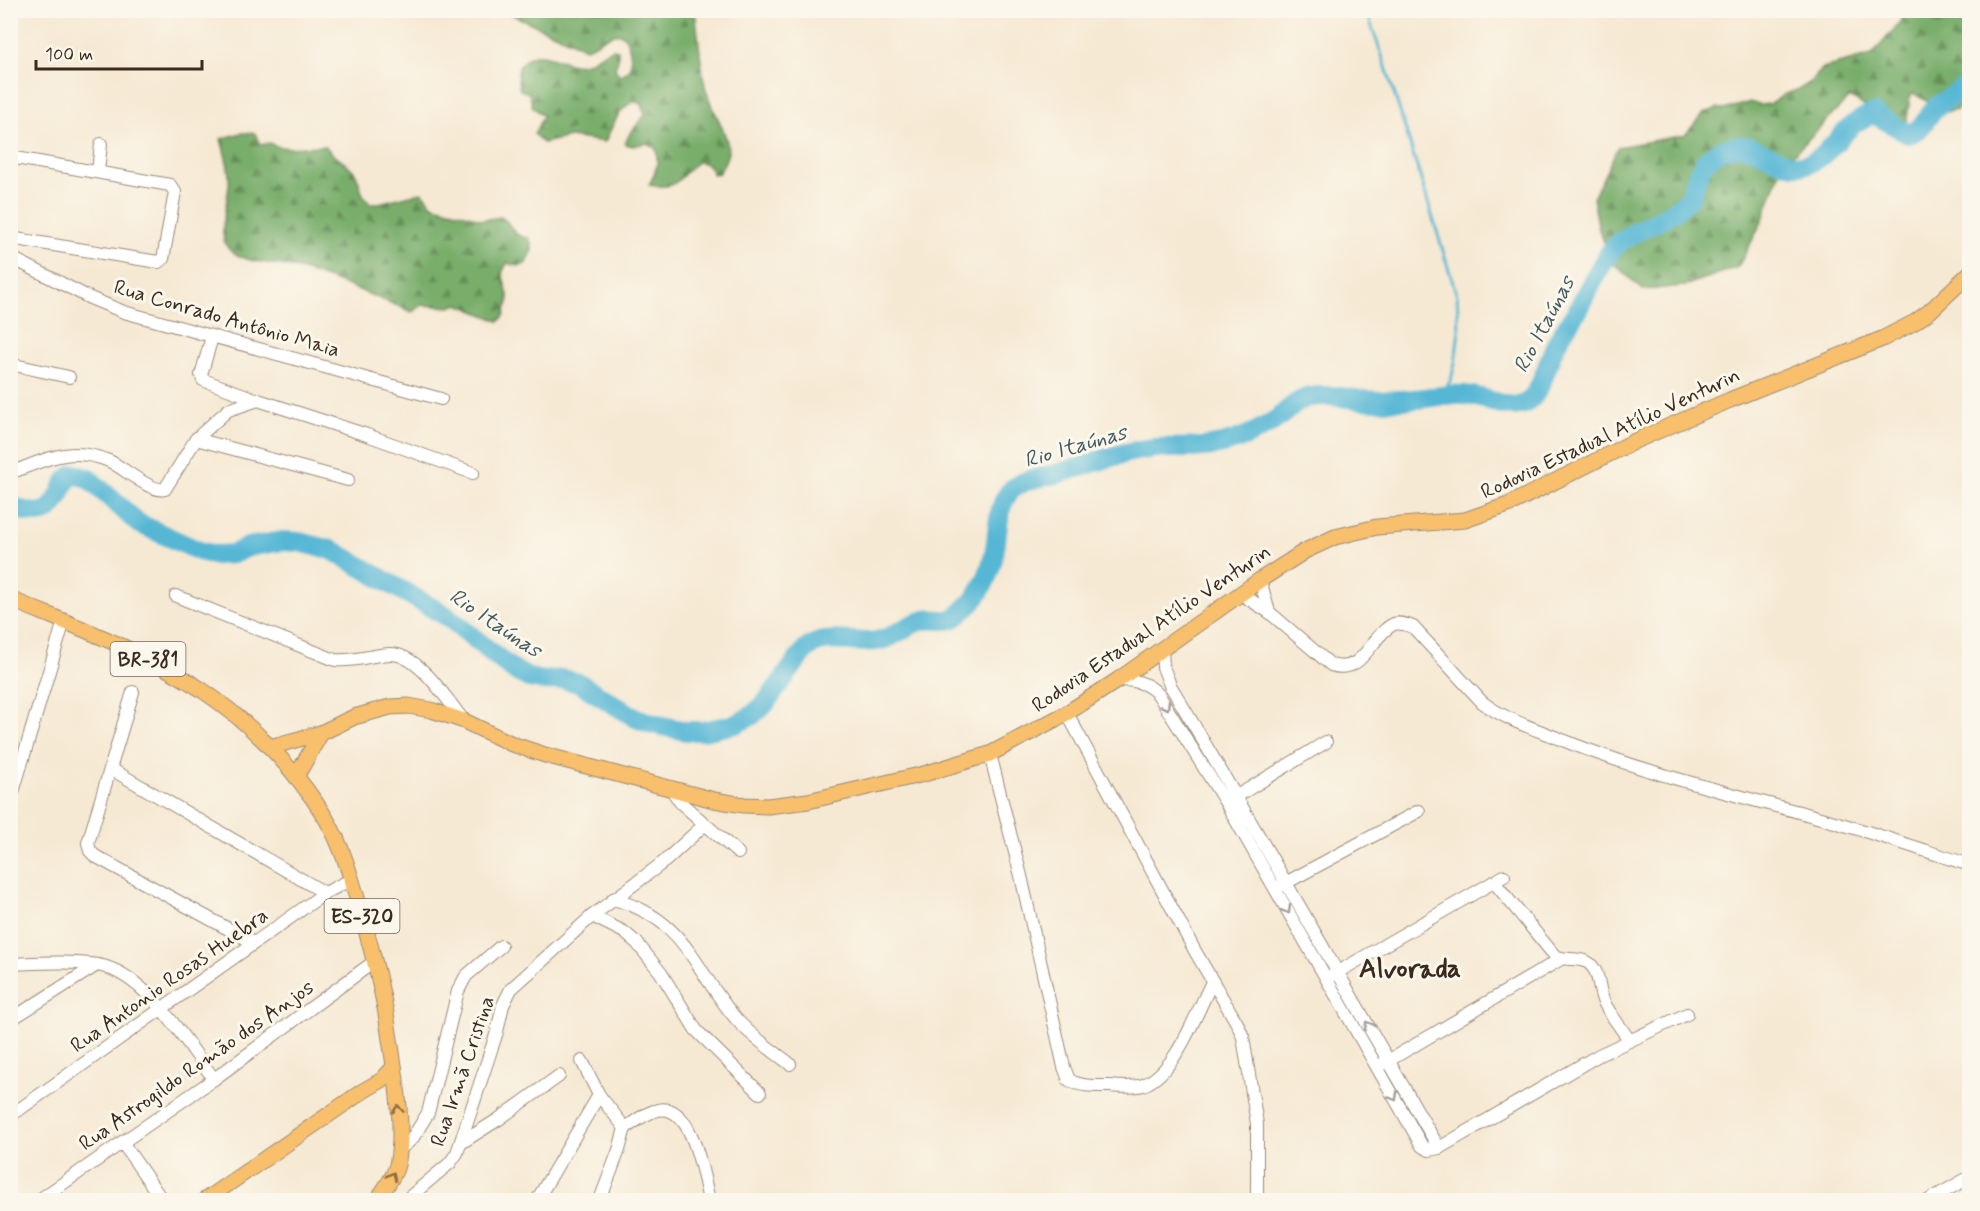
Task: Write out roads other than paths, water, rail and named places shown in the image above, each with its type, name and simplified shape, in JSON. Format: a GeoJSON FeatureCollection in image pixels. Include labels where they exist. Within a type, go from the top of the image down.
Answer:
{"type":"FeatureCollection","features":[{"type":"Feature","properties":{"kind":"main road","name":"Rodovia Estadual Atílio Venturin"},"geometry":{"type":"LineString","coordinates":[[270,747],[321,733],[354,717],[390,707],[410,706],[464,721],[512,744],[545,755],[714,800],[744,805],[768,806],[808,801],[924,774],[990,754],[1067,713],[1305,551],[1345,533],[1377,527],[1465,520],[1508,505],[1637,440],[1882,339],[1915,322],[1930,311],[1970,273]]}},
{"type":"Feature","properties":{"kind":"main road","name":"BR-381"},"geometry":{"type":"LineString","coordinates":[[10,599],[135,652],[199,688],[228,709],[270,747],[296,777]]}},
{"type":"Feature","properties":{"kind":"main road"},"geometry":{"type":"LineString","coordinates":[[296,777],[321,733]]}},
{"type":"Feature","properties":{"kind":"main road","name":"ES-320"},"geometry":{"type":"LineString","coordinates":[[296,777],[326,819],[352,879],[375,962],[388,1029],[398,1106],[399,1150],[394,1173],[377,1200]]}},
{"type":"Feature","properties":{"kind":"main road"},"geometry":{"type":"LineString","coordinates":[[363,1091],[383,1064],[387,1051],[388,1029]]}},
{"type":"Feature","properties":{"kind":"main road"},"geometry":{"type":"LineString","coordinates":[[205,1200],[382,1080],[394,1068]]}},
{"type":"Feature","properties":{"kind":"street"},"geometry":{"type":"LineString","coordinates":[[98,171],[101,144]]}},
{"type":"Feature","properties":{"kind":"street"},"geometry":{"type":"LineString","coordinates":[[10,157],[170,185],[175,192],[163,259],[155,262],[10,237]]}},
{"type":"Feature","properties":{"kind":"street","name":"Rua Conrado Antônio Maia"},"geometry":{"type":"LineString","coordinates":[[10,257],[90,298],[123,312],[441,399]]}},
{"type":"Feature","properties":{"kind":"street"},"geometry":{"type":"LineString","coordinates":[[212,337],[201,375],[203,380],[473,473]]}},
{"type":"Feature","properties":{"kind":"street"},"geometry":{"type":"LineString","coordinates":[[10,364],[69,376]]}},
{"type":"Feature","properties":{"kind":"street"},"geometry":{"type":"LineString","coordinates":[[10,473],[49,458],[78,453],[109,461],[152,488],[165,489],[196,439],[228,410],[258,400]]}},
{"type":"Feature","properties":{"kind":"street"},"geometry":{"type":"LineString","coordinates":[[196,439],[348,480]]}},
{"type":"Feature","properties":{"kind":"street"},"geometry":{"type":"LineString","coordinates":[[1260,580],[1269,612]]}},
{"type":"Feature","properties":{"kind":"street"},"geometry":{"type":"LineString","coordinates":[[1241,594],[1269,612],[1331,665],[1339,668],[1356,662],[1395,624],[1413,627],[1482,702],[1510,719],[1587,750],[1683,782],[1821,818],[1970,865]]}},
{"type":"Feature","properties":{"kind":"street"},"geometry":{"type":"LineString","coordinates":[[177,596],[335,660],[358,660],[401,654],[434,682],[464,721]]}},
{"type":"Feature","properties":{"kind":"street"},"geometry":{"type":"LineString","coordinates":[[10,802],[64,621]]}},
{"type":"Feature","properties":{"kind":"street"},"geometry":{"type":"LineString","coordinates":[[1162,649],[1163,666],[1170,685],[1280,886],[1383,1064],[1422,1146],[1429,1150],[1439,1148],[1599,1055],[1687,1014]]}},
{"type":"Feature","properties":{"kind":"street"},"geometry":{"type":"LineString","coordinates":[[1118,680],[1137,680],[1150,686],[1158,694],[1232,799]]}},
{"type":"Feature","properties":{"kind":"street"},"geometry":{"type":"LineString","coordinates":[[133,692],[88,843],[90,851],[95,856],[254,943]]}},
{"type":"Feature","properties":{"kind":"street"},"geometry":{"type":"LineString","coordinates":[[1067,713],[1212,982],[1231,1010],[1243,1037],[1257,1124],[1257,1200]]}},
{"type":"Feature","properties":{"kind":"street"},"geometry":{"type":"LineString","coordinates":[[1232,799],[1326,742]]}},
{"type":"Feature","properties":{"kind":"street"},"geometry":{"type":"LineString","coordinates":[[990,754],[1069,1080],[1081,1085],[1130,1087],[1142,1085],[1153,1079],[1164,1070],[1176,1053],[1212,982]]}},
{"type":"Feature","properties":{"kind":"street"},"geometry":{"type":"LineString","coordinates":[[111,769],[325,892]]}},
{"type":"Feature","properties":{"kind":"street"},"geometry":{"type":"LineString","coordinates":[[670,787],[681,803],[738,853]]}},
{"type":"Feature","properties":{"kind":"street"},"geometry":{"type":"LineString","coordinates":[[1280,886],[1419,811]]}},
{"type":"Feature","properties":{"kind":"street","name":"Rua Irmã Cristina"},"geometry":{"type":"LineString","coordinates":[[406,1200],[450,1163],[457,1154],[497,1032],[503,1005],[511,989],[592,916],[664,861],[704,825]]}},
{"type":"Feature","properties":{"kind":"street","name":"Rua Antonio Rosas Huebra"},"geometry":{"type":"LineString","coordinates":[[10,1116],[325,892],[352,879]]}},
{"type":"Feature","properties":{"kind":"street"},"geometry":{"type":"LineString","coordinates":[[1331,976],[1499,879],[1552,952],[1561,959]]}},
{"type":"Feature","properties":{"kind":"street"},"geometry":{"type":"LineString","coordinates":[[613,899],[631,904],[663,921],[694,956],[713,987],[744,1028],[790,1064]]}},
{"type":"Feature","properties":{"kind":"street"},"geometry":{"type":"LineString","coordinates":[[592,916],[624,932],[637,943],[661,973],[696,1030],[760,1094]]}},
{"type":"Feature","properties":{"kind":"street"},"geometry":{"type":"LineString","coordinates":[[399,1150],[412,1139],[428,1113],[458,991],[466,976],[501,946]]}},
{"type":"Feature","properties":{"kind":"street"},"geometry":{"type":"LineString","coordinates":[[1383,1064],[1561,959],[1581,960],[1591,964],[1596,972],[1604,1002],[1629,1040]]}},
{"type":"Feature","properties":{"kind":"street","name":"Rua Astrogildo Romão dos Anjos"},"geometry":{"type":"LineString","coordinates":[[39,1200],[214,1079],[375,962]]}},
{"type":"Feature","properties":{"kind":"street"},"geometry":{"type":"LineString","coordinates":[[10,964],[97,965],[119,972],[132,980],[162,1010],[214,1079]]}},
{"type":"Feature","properties":{"kind":"street"},"geometry":{"type":"LineString","coordinates":[[10,1020],[97,965]]}},
{"type":"Feature","properties":{"kind":"street"},"geometry":{"type":"LineString","coordinates":[[582,1061],[599,1095],[625,1128]]}},
{"type":"Feature","properties":{"kind":"street"},"geometry":{"type":"LineString","coordinates":[[461,1143],[499,1119],[558,1076]]}},
{"type":"Feature","properties":{"kind":"street"},"geometry":{"type":"LineString","coordinates":[[537,1200],[599,1095]]}},
{"type":"Feature","properties":{"kind":"street"},"geometry":{"type":"LineString","coordinates":[[600,1200],[625,1128],[658,1110],[668,1109],[676,1113],[690,1131],[706,1198]]}},
{"type":"Feature","properties":{"kind":"street"},"geometry":{"type":"LineString","coordinates":[[122,1142],[162,1200]]}},
{"type":"Feature","properties":{"kind":"street"},"geometry":{"type":"LineString","coordinates":[[1929,1200],[1970,1177]]}},
{"type":"Feature","properties":{"kind":"waterway"},"geometry":{"type":"LineString","coordinates":[[1366,10],[1387,70],[1457,296],[1459,330],[1455,363],[1451,380],[1441,395]]}},
{"type":"Feature","properties":{"kind":"waterway","name":"Rio Itaúnas"},"geometry":{"type":"LineString","coordinates":[[10,505],[35,513],[47,510],[52,507],[65,483],[74,474],[88,478],[138,523],[199,551],[216,555],[233,554],[248,547],[282,541],[299,542],[332,550],[448,617],[513,670],[529,678],[545,681],[562,679],[579,683],[636,718],[653,724],[686,731],[703,731],[736,724],[751,716],[764,705],[805,650],[813,645],[830,640],[867,642],[883,640],[912,624],[928,620],[949,620],[960,614],[978,595],[982,587],[992,560],[999,515],[1003,504],[1012,489],[1022,483],[1130,452],[1155,448],[1205,447],[1228,442],[1266,426],[1294,404],[1310,397],[1327,396],[1384,401],[1460,395],[1478,397],[1501,404],[1517,406],[1524,404],[1538,390],[1558,341],[1610,252],[1628,237],[1670,214],[1688,199],[1697,175],[1704,163],[1713,155],[1723,149],[1740,146],[1758,150],[1792,165],[1810,163],[1826,152],[1855,123],[1874,114],[1908,134],[1914,132],[1934,109],[1970,82]]}},
{"type":"Feature","properties":{"kind":"district","name":"Alvorada"},"geometry":{"type":"Point","coordinates":[1410,968]}}]}
